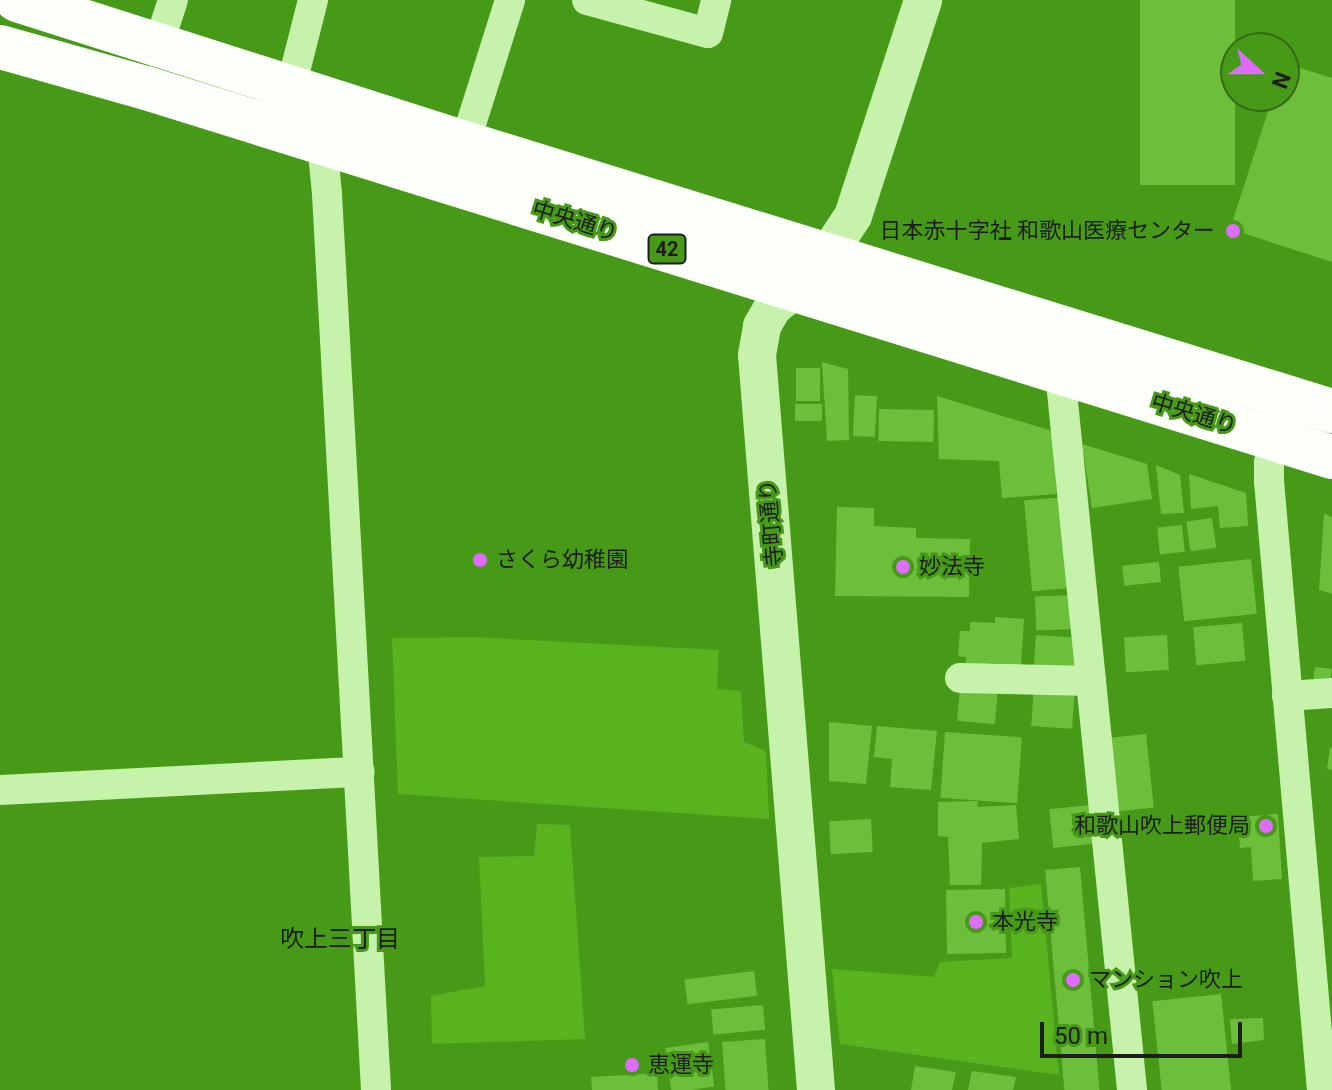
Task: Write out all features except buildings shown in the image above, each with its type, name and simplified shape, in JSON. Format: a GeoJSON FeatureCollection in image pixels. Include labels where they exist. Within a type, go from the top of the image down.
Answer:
{"type":"FeatureCollection","features":[{"type":"Feature","properties":{"kind":"highway","name":"中央通り"},"geometry":{"type":"LineString","coordinates":[[17,0],[465,143],[828,254],[1277,440],[1332,457]]}},
{"type":"Feature","properties":{"kind":"highway","name":"中央通り"},"geometry":{"type":"LineString","coordinates":[[0,47],[322,142],[796,289],[1312,405]]}},
{"type":"Feature","properties":{"kind":"street"},"geometry":{"type":"LineString","coordinates":[[159,43],[173,0]]}},
{"type":"Feature","properties":{"kind":"street"},"geometry":{"type":"LineString","coordinates":[[313,0],[291,87],[322,142],[376,1090]]}},
{"type":"Feature","properties":{"kind":"street"},"geometry":{"type":"LineString","coordinates":[[465,143],[510,0]]}},
{"type":"Feature","properties":{"kind":"street"},"geometry":{"type":"LineString","coordinates":[[587,0],[708,33],[716,0]]}},
{"type":"Feature","properties":{"kind":"street","name":"寺町通り"},"geometry":{"type":"LineString","coordinates":[[816,1090],[757,355],[762,326],[773,307],[796,289],[828,254],[853,216],[923,0]]}},
{"type":"Feature","properties":{"kind":"street"},"geometry":{"type":"LineString","coordinates":[[1066,352],[1091,681],[1132,1090]]}},
{"type":"Feature","properties":{"kind":"street"},"geometry":{"type":"LineString","coordinates":[[1312,405],[1277,440],[1269,462],[1269,481],[1322,1090]]}},
{"type":"Feature","properties":{"kind":"street"},"geometry":{"type":"LineString","coordinates":[[960,678],[1091,681]]}},
{"type":"Feature","properties":{"kind":"street"},"geometry":{"type":"LineString","coordinates":[[1287,696],[1332,693]]}},
{"type":"Feature","properties":{"kind":"street"},"geometry":{"type":"LineString","coordinates":[[0,790],[360,772]]}},
{"type":"Feature","properties":{"kind":"green space"},"geometry":{"type":"Polygon","coordinates":[[[472,637],[719,650],[717,689],[741,691],[744,742],[766,751],[769,819],[398,794],[392,638],[472,637]]]}},
{"type":"Feature","properties":{"kind":"green space"},"geometry":{"type":"Polygon","coordinates":[[[537,824],[570,825],[585,1039],[432,1044],[431,996],[485,986],[479,857],[534,856],[537,824]]]}},
{"type":"Feature","properties":{"kind":"green space"},"geometry":{"type":"Polygon","coordinates":[[[1041,884],[1059,1075],[840,1044],[832,969],[934,977],[940,962],[1012,958],[1009,888],[1041,884]]]}},
{"type":"Feature","properties":{"kind":"place","name":"日本赤十字社 和歌山医療センター"},"geometry":{"type":"Point","coordinates":[1233,231]}},
{"type":"Feature","properties":{"kind":"place","name":"さくら幼稚園"},"geometry":{"type":"Point","coordinates":[480,560]}},
{"type":"Feature","properties":{"kind":"place","name":"妙法寺"},"geometry":{"type":"Point","coordinates":[903,567]}},
{"type":"Feature","properties":{"kind":"place","name":"和歌山吹上郵便局"},"geometry":{"type":"Point","coordinates":[1266,826]}},
{"type":"Feature","properties":{"kind":"place","name":"本光寺"},"geometry":{"type":"Point","coordinates":[976,922]}},
{"type":"Feature","properties":{"kind":"place","name":"マンション吹上"},"geometry":{"type":"Point","coordinates":[1073,980]}},
{"type":"Feature","properties":{"kind":"place","name":"恵運寺"},"geometry":{"type":"Point","coordinates":[632,1065]}},
{"type":"Feature","properties":{"kind":"district","name":"吹上三丁目"},"geometry":{"type":"Point","coordinates":[340,940]}}]}
